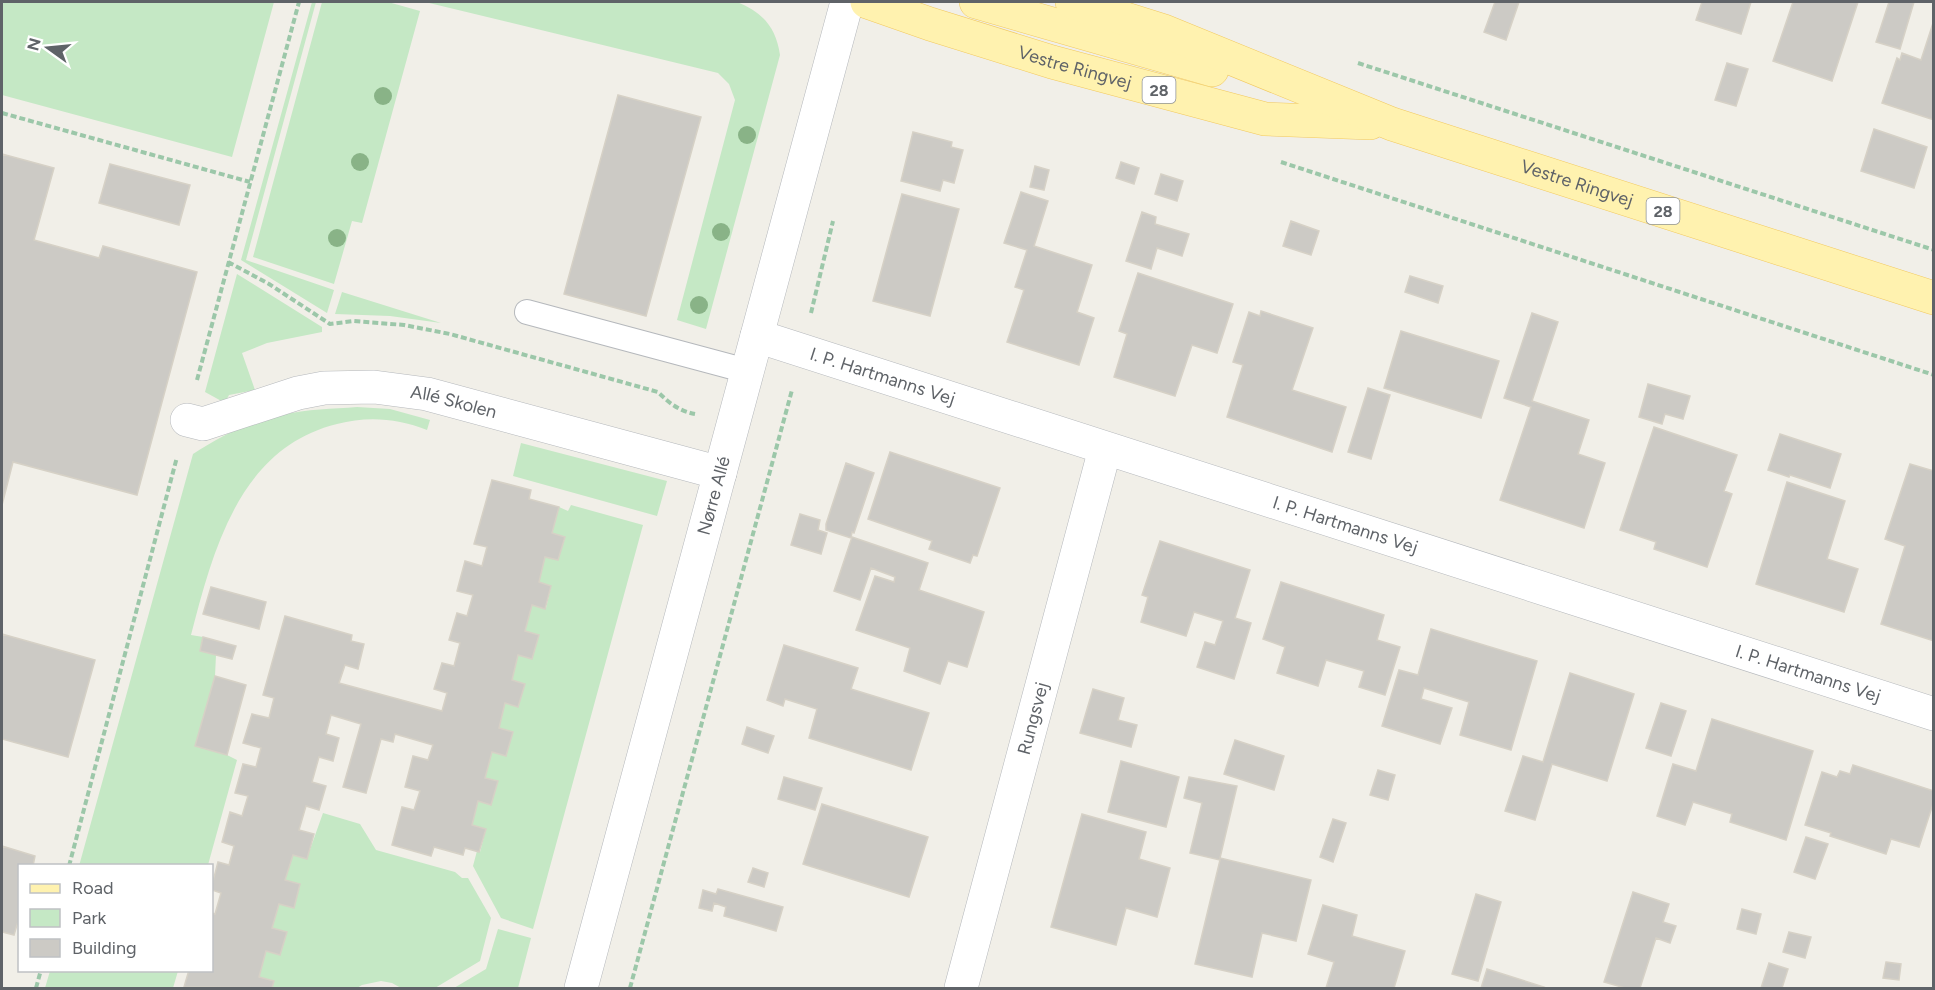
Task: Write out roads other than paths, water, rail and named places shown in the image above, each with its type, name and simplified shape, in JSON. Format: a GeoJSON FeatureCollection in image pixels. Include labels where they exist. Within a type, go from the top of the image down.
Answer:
{"type":"FeatureCollection","features":[{"type":"Feature","properties":{"kind":"main road","name":"Vestre Ringvej"},"geometry":{"type":"LineString","coordinates":[[867,2],[1052,62],[1265,118],[1392,124]]}},
{"type":"Feature","properties":{"kind":"main road"},"geometry":{"type":"LineString","coordinates":[[976,2],[1392,124]]}},
{"type":"Feature","properties":{"kind":"main road","name":"Vestre Ringvej"},"geometry":{"type":"LineString","coordinates":[[1071,2],[1164,30],[1392,124],[1934,298]]}},
{"type":"Feature","properties":{"kind":"street","name":"Nørre Allé"},"geometry":{"type":"LineString","coordinates":[[581,988],[846,2]]}},
{"type":"Feature","properties":{"kind":"street","name":"I. P. Hartmanns Vej"},"geometry":{"type":"LineString","coordinates":[[757,336],[1934,714]]}},
{"type":"Feature","properties":{"kind":"street","name":"Allé Skolen"},"geometry":{"type":"LineString","coordinates":[[187,420],[203,424],[298,393],[324,388],[374,387],[427,394],[720,473]]}},
{"type":"Feature","properties":{"kind":"street","name":"Rungsvej"},"geometry":{"type":"LineString","coordinates":[[961,988],[1105,449]]}},
{"type":"Feature","properties":{"kind":"lane"},"geometry":{"type":"LineString","coordinates":[[526,312],[747,371]]}}]}
